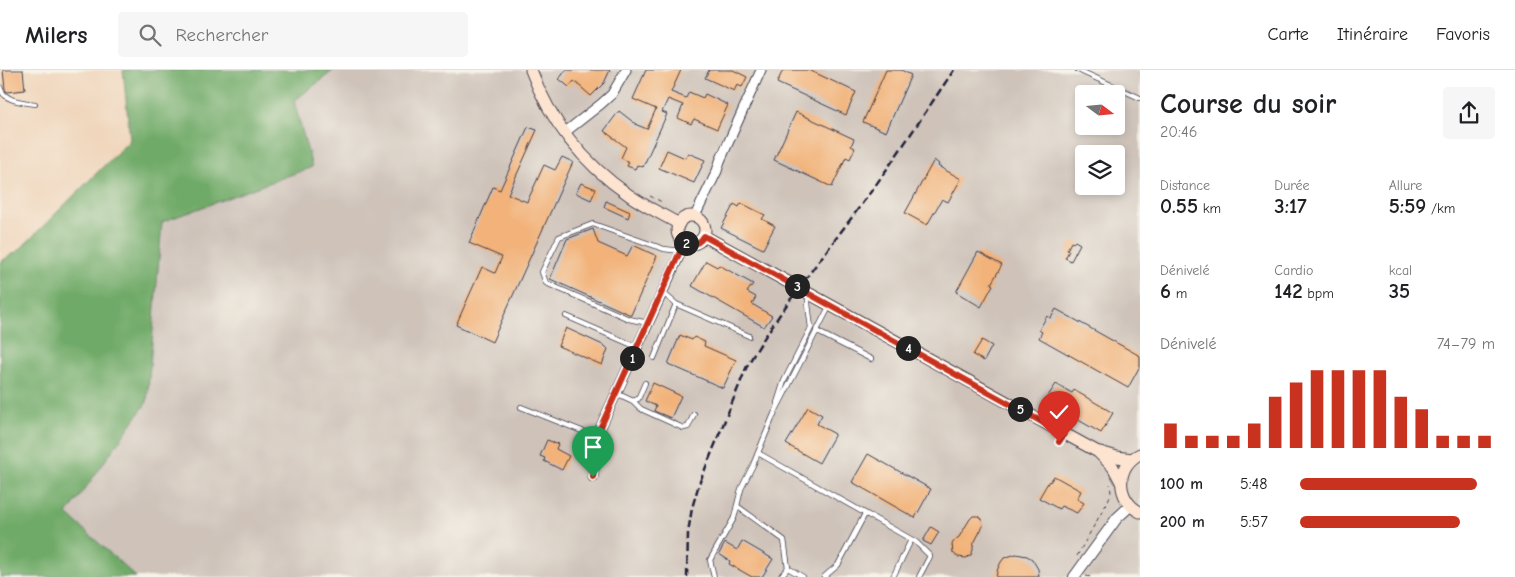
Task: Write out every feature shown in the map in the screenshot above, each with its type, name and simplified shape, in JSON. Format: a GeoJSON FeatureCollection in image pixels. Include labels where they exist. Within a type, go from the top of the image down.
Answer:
{"type":"FeatureCollection","features":[{"type":"Feature","properties":{"kind":"main road"},"geometry":{"type":"LineString","coordinates":[[531,70],[550,112],[582,155],[605,178],[631,196],[674,221],[683,247],[701,241],[704,236],[705,226],[702,221],[695,216],[674,221]]}},
{"type":"Feature","properties":{"kind":"main road"},"geometry":{"type":"LineString","coordinates":[[704,236],[1098,452],[1117,457],[1136,456]]}},
{"type":"Feature","properties":{"kind":"main road"},"geometry":{"type":"LineString","coordinates":[[1098,452],[1113,467],[1116,484],[1135,509]]}},
{"type":"Feature","properties":{"kind":"main road"},"geometry":{"type":"LineString","coordinates":[[1116,484],[1123,471],[1136,456]]}},
{"type":"Feature","properties":{"kind":"street"},"geometry":{"type":"LineString","coordinates":[[564,132],[612,94],[626,70]]}},
{"type":"Feature","properties":{"kind":"street"},"geometry":{"type":"LineString","coordinates":[[695,216],[717,172],[720,161],[761,70]]}},
{"type":"Feature","properties":{"kind":"street"},"geometry":{"type":"LineString","coordinates":[[593,477],[597,438],[683,247]]}},
{"type":"Feature","properties":{"kind":"street"},"geometry":{"type":"LineString","coordinates":[[1074,577],[1116,518],[1135,509]]}},
{"type":"Feature","properties":{"kind":"lane"},"geometry":{"type":"LineString","coordinates":[[1078,70],[1140,98]]}},
{"type":"Feature","properties":{"kind":"lane"},"geometry":{"type":"LineString","coordinates":[[0,87],[0,90],[6,96],[20,102],[34,104]]}},
{"type":"Feature","properties":{"kind":"lane"},"geometry":{"type":"LineString","coordinates":[[648,323],[629,319],[546,283],[542,272],[559,237],[593,224],[664,249],[683,247]]}},
{"type":"Feature","properties":{"kind":"lane"},"geometry":{"type":"LineString","coordinates":[[662,292],[676,304],[749,336]]}},
{"type":"Feature","properties":{"kind":"lane"},"geometry":{"type":"LineString","coordinates":[[774,414],[784,381],[811,328],[808,293]]}},
{"type":"Feature","properties":{"kind":"lane"},"geometry":{"type":"LineString","coordinates":[[654,358],[676,304]]}},
{"type":"Feature","properties":{"kind":"lane"},"geometry":{"type":"LineString","coordinates":[[714,577],[710,560],[734,518],[741,489],[774,414],[830,305]]}},
{"type":"Feature","properties":{"kind":"lane"},"geometry":{"type":"LineString","coordinates":[[566,316],[638,346]]}},
{"type":"Feature","properties":{"kind":"lane"},"geometry":{"type":"LineString","coordinates":[[816,330],[871,359]]}},
{"type":"Feature","properties":{"kind":"lane"},"geometry":{"type":"LineString","coordinates":[[633,401],[638,399],[645,383]]}},
{"type":"Feature","properties":{"kind":"lane"},"geometry":{"type":"LineString","coordinates":[[616,393],[633,401],[641,410],[683,428],[688,427],[694,414]]}},
{"type":"Feature","properties":{"kind":"lane"},"geometry":{"type":"LineString","coordinates":[[521,407],[597,438]]}},
{"type":"Feature","properties":{"kind":"lane"},"geometry":{"type":"LineString","coordinates":[[758,453],[916,542],[930,556],[919,577]]}},
{"type":"Feature","properties":{"kind":"lane"},"geometry":{"type":"LineString","coordinates":[[737,506],[784,540],[788,568],[780,577]]}},
{"type":"Feature","properties":{"kind":"lane"},"geometry":{"type":"LineString","coordinates":[[824,577],[838,565],[865,514]]}},
{"type":"Feature","properties":{"kind":"lane"},"geometry":{"type":"LineString","coordinates":[[893,577],[911,540]]}},
{"type":"Feature","properties":{"kind":"lane"},"geometry":{"type":"LineString","coordinates":[[788,568],[803,577]]}},
{"type":"Feature","properties":{"kind":"path"},"geometry":{"type":"LineString","coordinates":[[647,194],[672,210],[674,221]]}},
{"type":"Feature","properties":{"kind":"path"},"geometry":{"type":"LineString","coordinates":[[1074,561],[1116,484],[1108,479]]}},
{"type":"Feature","properties":{"kind":"shaded area"},"geometry":{"type":"Polygon","coordinates":[[[0,70],[123,70],[130,140],[19,250],[0,262],[0,70]]]}},
{"type":"Feature","properties":{"kind":"shaded area"},"geometry":{"type":"Polygon","coordinates":[[[334,70],[1140,70],[1140,577],[136,577],[66,514],[147,402],[162,222],[312,167],[294,101],[334,70]]]}},
{"type":"Feature","properties":{"kind":"green space"},"geometry":{"type":"Polygon","coordinates":[[[123,70],[334,70],[294,101],[312,167],[162,222],[147,402],[67,514],[136,577],[0,577],[0,262],[19,250],[130,140],[123,70]]]}},
{"type":"Feature","properties":{"kind":"building"},"geometry":{"type":"Polygon","coordinates":[[[3,70],[23,70],[25,90],[7,92],[3,70]]]}},
{"type":"Feature","properties":{"kind":"building"},"geometry":{"type":"Polygon","coordinates":[[[566,70],[610,70],[604,83],[591,96],[574,81],[569,87],[559,79],[566,70]]]}},
{"type":"Feature","properties":{"kind":"building"},"geometry":{"type":"Polygon","coordinates":[[[646,70],[681,70],[671,92],[686,98],[689,92],[703,98],[705,94],[728,105],[717,129],[694,119],[691,124],[678,118],[683,105],[668,99],[662,112],[667,114],[643,167],[637,165],[635,169],[627,166],[629,162],[621,158],[626,147],[604,131],[619,111],[637,125],[647,129],[656,109],[633,99],[646,70]]]}},
{"type":"Feature","properties":{"kind":"building"},"geometry":{"type":"Polygon","coordinates":[[[709,70],[733,70],[747,77],[742,87],[737,85],[734,91],[705,78],[709,70]]]}},
{"type":"Feature","properties":{"kind":"building"},"geometry":{"type":"Polygon","coordinates":[[[783,70],[809,70],[856,92],[846,115],[777,83],[783,70]]]}},
{"type":"Feature","properties":{"kind":"building"},"geometry":{"type":"Polygon","coordinates":[[[886,70],[901,70],[911,75],[886,132],[863,122],[886,70]]]}},
{"type":"Feature","properties":{"kind":"building"},"geometry":{"type":"Polygon","coordinates":[[[796,112],[854,139],[851,146],[855,148],[850,159],[846,157],[832,187],[774,160],[796,112]]]}},
{"type":"Feature","properties":{"kind":"building"},"geometry":{"type":"Polygon","coordinates":[[[528,127],[537,130],[508,194],[527,202],[544,165],[555,170],[562,157],[573,162],[492,342],[456,325],[482,267],[495,273],[502,257],[469,243],[493,187],[500,190],[528,127]]]}},
{"type":"Feature","properties":{"kind":"building"},"geometry":{"type":"Polygon","coordinates":[[[667,150],[685,158],[688,153],[705,160],[694,183],[659,168],[667,150]]]}},
{"type":"Feature","properties":{"kind":"building"},"geometry":{"type":"Polygon","coordinates":[[[934,160],[939,164],[938,166],[961,179],[948,202],[942,199],[927,225],[905,213],[934,160]]]}},
{"type":"Feature","properties":{"kind":"building"},"geometry":{"type":"Polygon","coordinates":[[[581,183],[596,189],[591,200],[576,193],[581,183]]]}},
{"type":"Feature","properties":{"kind":"building"},"geometry":{"type":"Polygon","coordinates":[[[606,201],[630,212],[628,218],[604,207],[606,201]]]}},
{"type":"Feature","properties":{"kind":"building"},"geometry":{"type":"Polygon","coordinates":[[[741,203],[765,215],[762,219],[775,226],[763,249],[721,228],[734,204],[739,207],[741,203]]]}},
{"type":"Feature","properties":{"kind":"building"},"geometry":{"type":"Polygon","coordinates":[[[593,229],[598,243],[627,256],[633,245],[657,256],[631,315],[550,279],[567,239],[593,229]]]}},
{"type":"Feature","properties":{"kind":"building"},"geometry":{"type":"Polygon","coordinates":[[[1075,241],[1080,244],[1071,261],[1065,258],[1071,242],[1075,241]]]}},
{"type":"Feature","properties":{"kind":"building"},"geometry":{"type":"Polygon","coordinates":[[[978,252],[1002,265],[981,307],[956,292],[978,252]]]}},
{"type":"Feature","properties":{"kind":"building"},"geometry":{"type":"Polygon","coordinates":[[[706,261],[717,267],[719,265],[753,284],[747,292],[756,297],[752,304],[772,316],[764,327],[692,286],[706,261]]]}},
{"type":"Feature","properties":{"kind":"building"},"geometry":{"type":"Polygon","coordinates":[[[1056,309],[1140,356],[1140,366],[1128,388],[1039,338],[1042,332],[1039,330],[1047,316],[1051,318],[1056,309]]]}},
{"type":"Feature","properties":{"kind":"building"},"geometry":{"type":"Polygon","coordinates":[[[566,328],[608,349],[602,365],[558,346],[566,328]]]}},
{"type":"Feature","properties":{"kind":"building"},"geometry":{"type":"Polygon","coordinates":[[[680,335],[692,340],[694,337],[705,342],[704,346],[736,360],[723,388],[668,364],[680,335]]]}},
{"type":"Feature","properties":{"kind":"building"},"geometry":{"type":"Polygon","coordinates":[[[982,340],[992,346],[984,361],[973,355],[982,340]]]}},
{"type":"Feature","properties":{"kind":"building"},"geometry":{"type":"Polygon","coordinates":[[[653,383],[681,396],[671,418],[654,411],[656,406],[645,401],[653,383]]]}},
{"type":"Feature","properties":{"kind":"building"},"geometry":{"type":"Polygon","coordinates":[[[1056,384],[1072,393],[1074,390],[1113,413],[1101,433],[1061,410],[1064,405],[1048,396],[1056,384]]]}},
{"type":"Feature","properties":{"kind":"building"},"geometry":{"type":"Polygon","coordinates":[[[808,407],[822,415],[817,424],[835,434],[819,463],[786,444],[808,407]]]}},
{"type":"Feature","properties":{"kind":"building"},"geometry":{"type":"Polygon","coordinates":[[[547,440],[558,444],[556,449],[569,456],[562,470],[544,461],[545,458],[540,456],[547,440]]]}},
{"type":"Feature","properties":{"kind":"building"},"geometry":{"type":"Polygon","coordinates":[[[868,454],[931,489],[915,518],[852,482],[868,454]]]}},
{"type":"Feature","properties":{"kind":"building"},"geometry":{"type":"Polygon","coordinates":[[[1054,476],[1081,491],[1077,499],[1084,503],[1077,513],[1061,506],[1059,509],[1039,498],[1054,476]]]}},
{"type":"Feature","properties":{"kind":"building"},"geometry":{"type":"Polygon","coordinates":[[[973,516],[978,516],[982,519],[983,526],[973,545],[971,555],[966,558],[958,557],[953,553],[952,544],[973,516]]]}},
{"type":"Feature","properties":{"kind":"building"},"geometry":{"type":"Polygon","coordinates":[[[931,527],[939,532],[931,545],[923,541],[931,527]]]}},
{"type":"Feature","properties":{"kind":"building"},"geometry":{"type":"Polygon","coordinates":[[[742,541],[773,559],[762,577],[752,577],[729,564],[730,561],[719,554],[725,543],[737,550],[742,541]]]}},
{"type":"Feature","properties":{"kind":"building"},"geometry":{"type":"Polygon","coordinates":[[[1016,554],[1032,559],[1038,569],[1039,577],[996,577],[998,568],[1004,558],[1016,554]]]}},
{"type":"Feature","properties":{"kind":"railway"},"geometry":{"type":"LineString","coordinates":[[687,577],[688,533],[692,508],[699,484],[747,366],[787,304],[897,155],[954,70]]}},
{"type":"Feature","properties":{"kind":"route"},"geometry":{"type":"LineString","coordinates":[[593,477],[598,433],[684,243],[695,244],[701,241],[704,236],[1064,434],[1059,442]]}}]}
